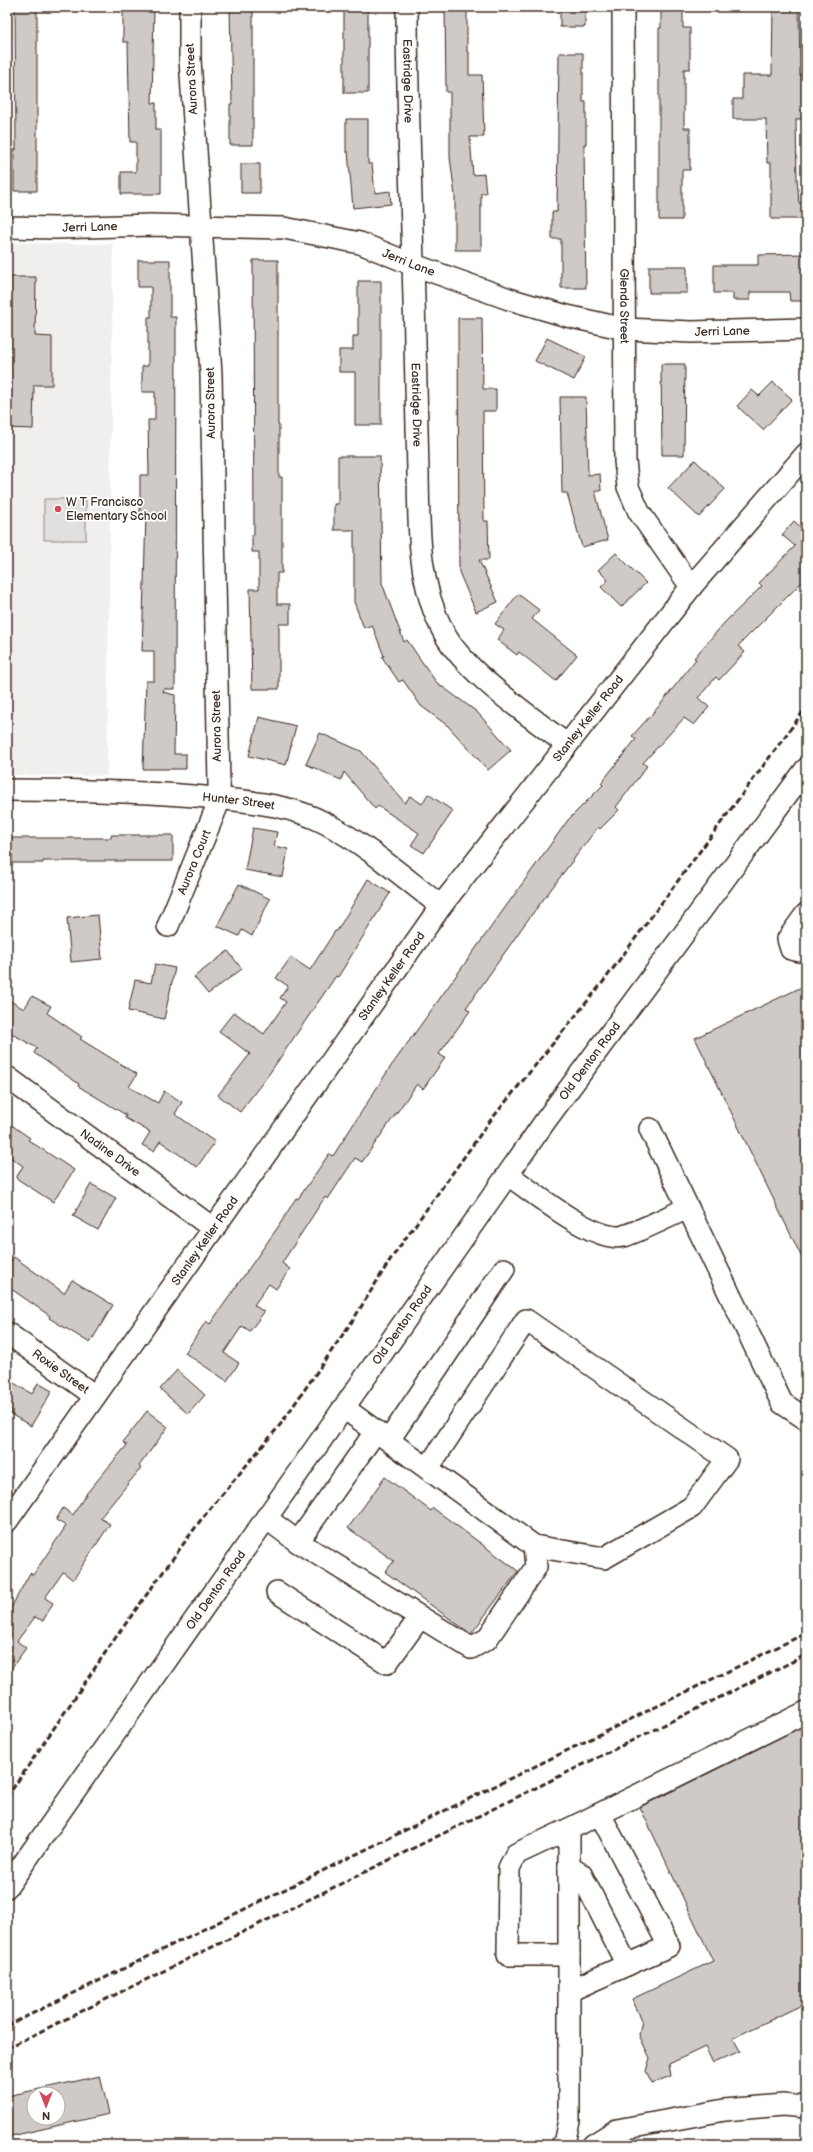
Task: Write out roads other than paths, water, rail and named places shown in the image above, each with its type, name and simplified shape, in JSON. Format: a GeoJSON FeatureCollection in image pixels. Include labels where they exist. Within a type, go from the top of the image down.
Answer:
{"type":"FeatureCollection","features":[{"type":"Feature","properties":{"kind":"street","name":"Aurora Street"},"geometry":{"type":"LineString","coordinates":[[190,7],[190,60],[211,374],[218,785],[220,799]]}},
{"type":"Feature","properties":{"kind":"street","name":"Eastridge Drive"},"geometry":{"type":"LineString","coordinates":[[407,7],[408,126],[414,265],[419,538],[425,584],[442,631],[454,648],[480,676],[566,744]]}},
{"type":"Feature","properties":{"kind":"street","name":"Glenda Street"},"geometry":{"type":"LineString","coordinates":[[623,7],[625,461],[628,487],[639,512],[691,587]]}},
{"type":"Feature","properties":{"kind":"street","name":"Jerri Lane"},"geometry":{"type":"LineString","coordinates":[[7,227],[202,226],[284,228],[360,242],[414,265],[509,299],[567,316],[625,329],[691,332],[806,330]]}},
{"type":"Feature","properties":{"kind":"street","name":"Stanley Keller Road"},"geometry":{"type":"LineString","coordinates":[[7,1521],[440,906],[691,587],[806,454]]}},
{"type":"Feature","properties":{"kind":"street","name":"Old Denton Road"},"geometry":{"type":"LineString","coordinates":[[7,1887],[508,1174],[806,769]]}},
{"type":"Feature","properties":{"kind":"street","name":"Hunter Street"},"geometry":{"type":"LineString","coordinates":[[7,790],[170,793],[262,802],[295,811],[323,822],[355,840],[440,906]]}},
{"type":"Feature","properties":{"kind":"street","name":"Aurora Court"},"geometry":{"type":"LineString","coordinates":[[168,926],[220,799]]}},
{"type":"Feature","properties":{"kind":"street"},"geometry":{"type":"LineString","coordinates":[[806,914],[788,939],[792,948],[800,951],[806,948]]}},
{"type":"Feature","properties":{"kind":"street","name":"Nadine Drive"},"geometry":{"type":"LineString","coordinates":[[7,1077],[214,1229]]}},
{"type":"Feature","properties":{"kind":"street"},"geometry":{"type":"LineString","coordinates":[[650,1129],[782,1403],[806,1419]]}},
{"type":"Feature","properties":{"kind":"street"},"geometry":{"type":"LineString","coordinates":[[508,1174],[586,1228],[604,1236],[622,1236],[688,1208]]}},
{"type":"Feature","properties":{"kind":"street"},"geometry":{"type":"LineString","coordinates":[[298,1542],[382,1435],[504,1269]]}},
{"type":"Feature","properties":{"kind":"street"},"geometry":{"type":"LineString","coordinates":[[344,1408],[534,1546],[604,1558],[692,1507],[727,1459],[526,1320],[428,1468]]}},
{"type":"Feature","properties":{"kind":"street","name":"Roxie Street"},"geometry":{"type":"LineString","coordinates":[[7,1333],[95,1396]]}},
{"type":"Feature","properties":{"kind":"street"},"geometry":{"type":"LineString","coordinates":[[266,1518],[298,1542],[471,1648],[487,1639],[536,1567],[534,1546]]}},
{"type":"Feature","properties":{"kind":"street"},"geometry":{"type":"LineString","coordinates":[[277,1592],[387,1664],[420,1617]]}},
{"type":"Feature","properties":{"kind":"street"},"geometry":{"type":"LineString","coordinates":[[570,1955],[508,1955],[509,1868],[516,1854],[806,1712]]}},
{"type":"Feature","properties":{"kind":"street"},"geometry":{"type":"LineString","coordinates":[[570,1991],[669,1946],[600,1814]]}},
{"type":"Feature","properties":{"kind":"street"},"geometry":{"type":"LineString","coordinates":[[562,2145],[564,2144],[569,2120],[569,1829]]}},
{"type":"Feature","properties":{"kind":"street"},"geometry":{"type":"LineString","coordinates":[[569,1867],[581,1874],[627,1965]]}},
{"type":"Feature","properties":{"kind":"street"},"geometry":{"type":"LineString","coordinates":[[593,2145],[617,2130],[724,2110],[782,2105],[806,2107]]}},
{"type":"Feature","properties":{"kind":"railway"},"geometry":{"type":"LineString","coordinates":[[7,1797],[116,1637],[200,1521],[280,1425],[353,1320],[390,1260],[490,1121],[603,982],[806,708]]}},
{"type":"Feature","properties":{"kind":"railway"},"geometry":{"type":"LineString","coordinates":[[7,2026],[806,1633]]}},
{"type":"Feature","properties":{"kind":"railway"},"geometry":{"type":"LineString","coordinates":[[7,2048],[806,1655]]}},
{"type":"Feature","properties":{"kind":"place","name":"W T Francisco Elementary School"},"geometry":{"type":"Point","coordinates":[58,509]}}]}
